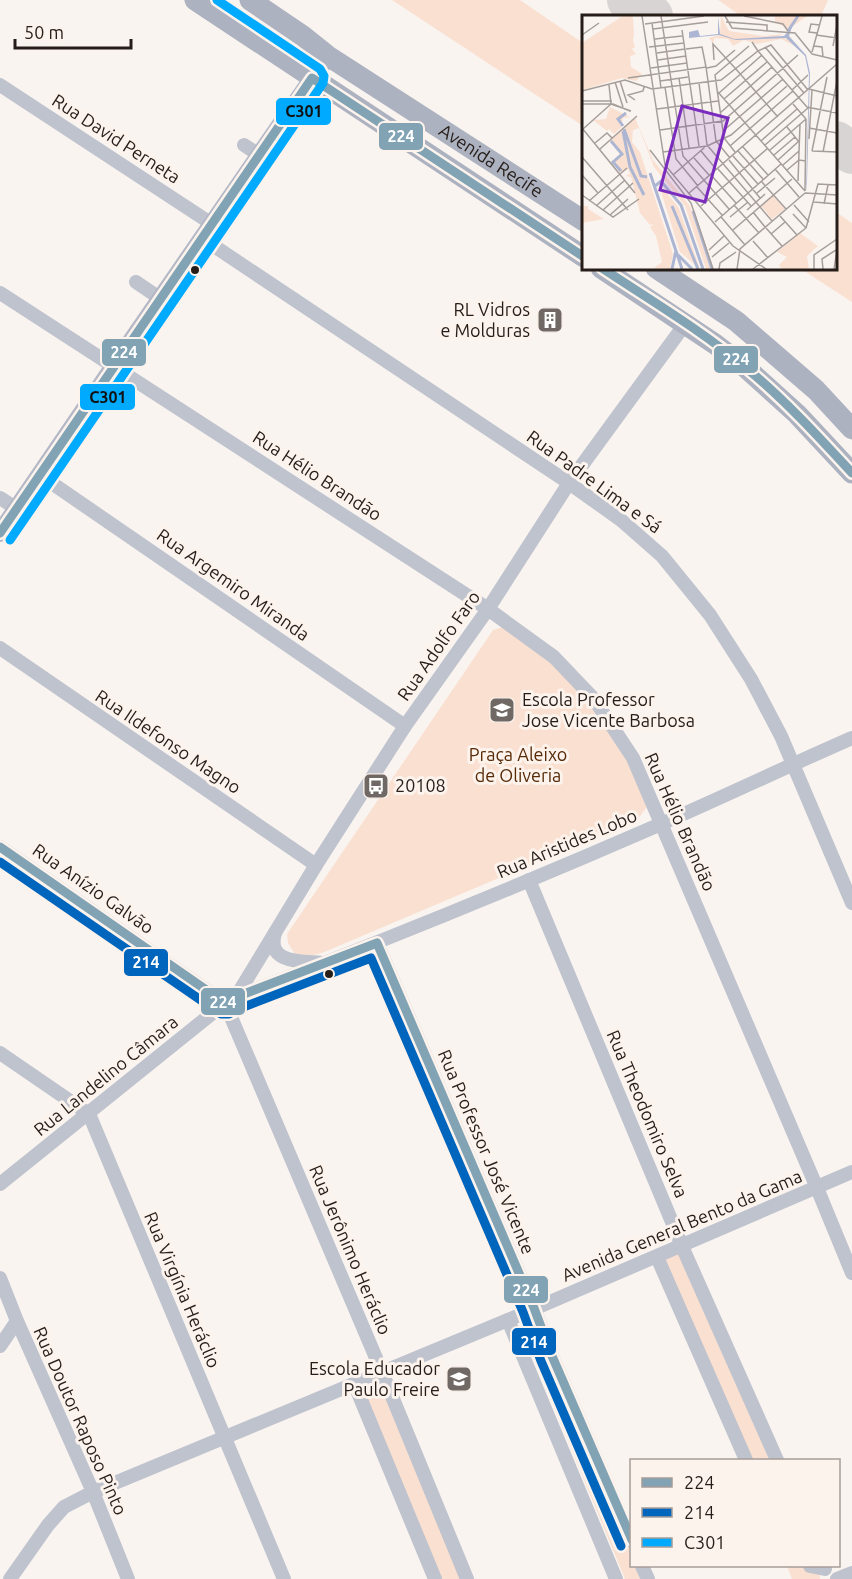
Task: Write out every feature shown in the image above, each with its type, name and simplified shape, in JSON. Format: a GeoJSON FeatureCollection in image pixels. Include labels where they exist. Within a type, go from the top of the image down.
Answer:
{"type":"FeatureCollection","features":[{"type":"Feature","properties":{"kind":"main road","name":"Avenida Recife"},"geometry":{"type":"LineString","coordinates":[[195,0],[582,256]]}},
{"type":"Feature","properties":{"kind":"main road","name":"Avenida Recife"},"geometry":{"type":"LineString","coordinates":[[250,0],[328,56],[582,220]]}},
{"type":"Feature","properties":{"kind":"main road"},"geometry":{"type":"LineString","coordinates":[[0,533],[63,435],[114,366],[207,231],[252,150],[328,56]]}},
{"type":"Feature","properties":{"kind":"main road"},"geometry":{"type":"LineString","coordinates":[[604,270],[715,344],[745,367],[797,414],[852,473]]}},
{"type":"Feature","properties":{"kind":"main road"},"geometry":{"type":"LineString","coordinates":[[659,270],[744,327],[816,390],[852,429]]}},
{"type":"Feature","properties":{"kind":"street","name":"Rua David Perneta"},"geometry":{"type":"LineString","coordinates":[[0,85],[207,231]]}},
{"type":"Feature","properties":{"kind":"street","name":"Rua Padre Lima e Sá"},"geometry":{"type":"LineString","coordinates":[[207,231],[621,520],[662,556],[710,615],[751,679],[794,764],[852,903]]}},
{"type":"Feature","properties":{"kind":"street"},"geometry":{"type":"LineString","coordinates":[[136,282],[161,299]]}},
{"type":"Feature","properties":{"kind":"street","name":"Rua Hélio Brandão"},"geometry":{"type":"LineString","coordinates":[[0,293],[488,609],[554,657],[594,699],[633,758],[852,1273]]}},
{"type":"Feature","properties":{"kind":"street","name":"Rua Adolfo Faro"},"geometry":{"type":"LineString","coordinates":[[231,1000],[405,726],[488,609],[569,483],[685,324]]}},
{"type":"Feature","properties":{"kind":"street","name":"Rua Argemiro Miranda"},"geometry":{"type":"LineString","coordinates":[[40,474],[405,726]]}},
{"type":"Feature","properties":{"kind":"street"},"geometry":{"type":"LineString","coordinates":[[0,498],[17,509]]}},
{"type":"Feature","properties":{"kind":"street","name":"Rua Ildefonso Magno"},"geometry":{"type":"LineString","coordinates":[[0,648],[316,866]]}},
{"type":"Feature","properties":{"kind":"street","name":"Rua Aristides Lobo"},"geometry":{"type":"LineString","coordinates":[[231,1000],[377,943],[662,824],[852,738]]}},
{"type":"Feature","properties":{"kind":"street","name":"Rua Anízio Galvão"},"geometry":{"type":"LineString","coordinates":[[0,847],[231,1000]]}},
{"type":"Feature","properties":{"kind":"street","name":"Rua Theodomiro Selva"},"geometry":{"type":"LineString","coordinates":[[529,880],[682,1246],[776,1459]]}},
{"type":"Feature","properties":{"kind":"street","name":"Rua Aristides Lobo"},"geometry":{"type":"LineString","coordinates":[[275,932],[273,940],[276,950],[282,957],[289,960],[327,963]]}},
{"type":"Feature","properties":{"kind":"street","name":"Rua Professor José Vicente"},"geometry":{"type":"LineString","coordinates":[[377,943],[630,1536]]}},
{"type":"Feature","properties":{"kind":"street","name":"Rua Landelino Câmara"},"geometry":{"type":"LineString","coordinates":[[0,1184],[231,1000]]}},
{"type":"Feature","properties":{"kind":"street","name":"Rua Jerônimo Heráclio"},"geometry":{"type":"LineString","coordinates":[[231,1000],[467,1579]]}},
{"type":"Feature","properties":{"kind":"street"},"geometry":{"type":"LineString","coordinates":[[0,1053],[88,1114]]}},
{"type":"Feature","properties":{"kind":"street","name":"Rua Virgínia Heráclio"},"geometry":{"type":"LineString","coordinates":[[88,1114],[284,1579]]}},
{"type":"Feature","properties":{"kind":"street","name":"Avenida General Bento da Gama"},"geometry":{"type":"LineString","coordinates":[[10,1579],[48,1525],[64,1507],[93,1492],[508,1320],[852,1172]]}},
{"type":"Feature","properties":{"kind":"street"},"geometry":{"type":"LineString","coordinates":[[657,1257],[745,1459]]}},
{"type":"Feature","properties":{"kind":"street","name":"Rua Doutor Raposo Pinto"},"geometry":{"type":"LineString","coordinates":[[0,1278],[93,1492],[128,1579]]}},
{"type":"Feature","properties":{"kind":"street"},"geometry":{"type":"LineString","coordinates":[[508,1320],[616,1579]]}},
{"type":"Feature","properties":{"kind":"street"},"geometry":{"type":"LineString","coordinates":[[0,1346],[17,1321]]}},
{"type":"Feature","properties":{"kind":"street"},"geometry":{"type":"LineString","coordinates":[[354,1383],[435,1579]]}},
{"type":"Feature","properties":{"kind":"street"},"geometry":{"type":"LineString","coordinates":[[837,1579],[852,1573]]}},
{"type":"Feature","properties":{"kind":"green space"},"geometry":{"type":"Polygon","coordinates":[[[392,0],[520,0],[582,42],[582,125],[392,0]]]}},
{"type":"Feature","properties":{"kind":"green space"},"geometry":{"type":"Polygon","coordinates":[[[718,0],[828,0],[821,15],[740,15],[718,0]]]}},
{"type":"Feature","properties":{"kind":"green space"},"geometry":{"type":"Polygon","coordinates":[[[837,213],[852,223],[852,302],[803,270],[837,270],[837,213]]]}},
{"type":"Feature","properties":{"kind":"green space","name":"Praça Aleixo de Oliveria"},"geometry":{"type":"Polygon","coordinates":[[[503,627],[551,659],[590,699],[622,751],[647,800],[646,808],[638,819],[322,953],[304,957],[296,956],[288,943],[287,934],[493,630],[503,627]]]}},
{"type":"Feature","properties":{"kind":"green space"},"geometry":{"type":"Polygon","coordinates":[[[681,1253],[775,1459],[748,1459],[661,1261],[681,1253]]]}},
{"type":"Feature","properties":{"kind":"green space"},"geometry":{"type":"Polygon","coordinates":[[[535,1329],[630,1549],[630,1567],[638,1567],[644,1579],[625,1579],[524,1335],[535,1329]]]}},
{"type":"Feature","properties":{"kind":"green space"},"geometry":{"type":"Polygon","coordinates":[[[378,1377],[462,1579],[441,1579],[357,1387],[378,1377]]]}},
{"type":"Feature","properties":{"kind":"green space"},"geometry":{"type":"Polygon","coordinates":[[[787,1567],[804,1567],[819,1573],[820,1579],[792,1579],[787,1567]]]}},
{"type":"Feature","properties":{"kind":"taxiway"},"geometry":{"type":"LineString","coordinates":[[628,0],[650,15]]}},
{"type":"Feature","properties":{"kind":"taxiway"},"geometry":{"type":"LineString","coordinates":[[837,143],[852,153]]}},
{"type":"Feature","properties":{"kind":"transit line","name":"C301"},"geometry":{"type":"LineString","coordinates":[[10,540],[323,83],[324,76],[320,69],[217,0]]}},
{"type":"Feature","properties":{"kind":"transit line","name":"224"},"geometry":{"type":"LineString","coordinates":[[0,533],[312,78],[582,256]]}},
{"type":"Feature","properties":{"kind":"transit line","name":"224"},"geometry":{"type":"LineString","coordinates":[[605,270],[728,353],[787,405],[852,473]]}},
{"type":"Feature","properties":{"kind":"transit line","name":"224"},"geometry":{"type":"LineString","coordinates":[[0,847],[225,1003],[377,943],[630,1535]]}},
{"type":"Feature","properties":{"kind":"transit line","name":"214"},"geometry":{"type":"LineString","coordinates":[[0,862],[221,1014],[229,1014],[371,958],[621,1546]]}},
{"type":"Feature","properties":{"kind":"place","name":"RL Vidros e Molduras"},"geometry":{"type":"Point","coordinates":[550,320]}},
{"type":"Feature","properties":{"kind":"place","name":"Escola Professor Jose Vicente Barbosa"},"geometry":{"type":"Point","coordinates":[502,710]}},
{"type":"Feature","properties":{"kind":"place","name":"20108"},"geometry":{"type":"Point","coordinates":[376,786]}},
{"type":"Feature","properties":{"kind":"place","name":"Escola Educador Paulo Freire"},"geometry":{"type":"Point","coordinates":[459,1379]}}]}
